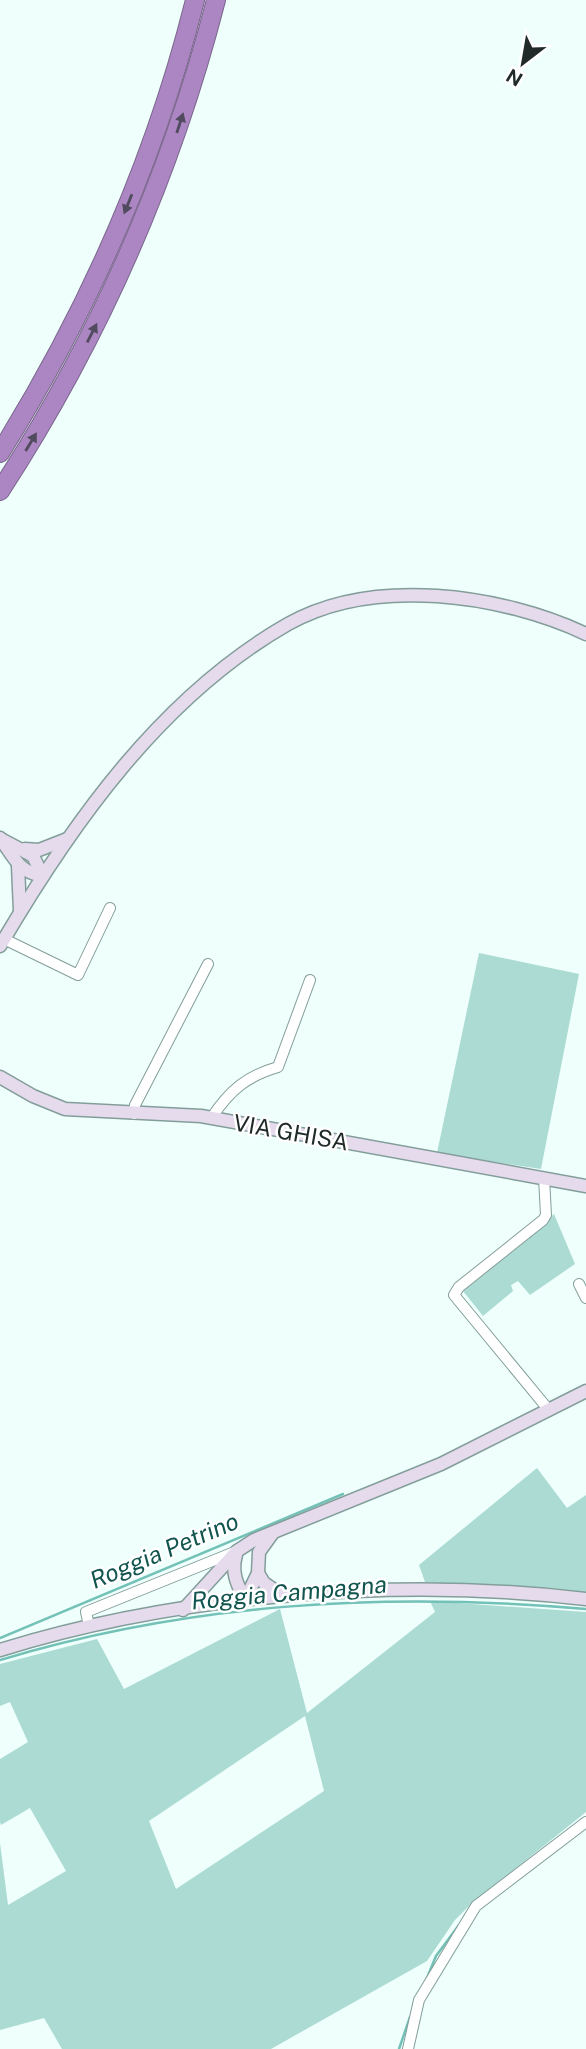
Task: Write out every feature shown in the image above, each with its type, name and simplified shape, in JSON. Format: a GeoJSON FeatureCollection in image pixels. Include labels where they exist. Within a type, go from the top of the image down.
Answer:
{"type":"FeatureCollection","features":[{"type":"Feature","properties":{"kind":"highway"},"geometry":{"type":"LineString","coordinates":[[0,453],[55,359],[108,251],[165,103],[195,0]]}},
{"type":"Feature","properties":{"kind":"highway"},"geometry":{"type":"LineString","coordinates":[[0,491],[60,393],[129,256],[174,142],[216,0]]}},
{"type":"Feature","properties":{"kind":"street"},"geometry":{"type":"LineString","coordinates":[[110,908],[78,975],[2,942],[67,839],[191,693],[288,624],[338,604],[400,596],[462,598],[527,611],[586,634]]}},
{"type":"Feature","properties":{"kind":"street"},"geometry":{"type":"LineString","coordinates":[[1,839],[24,849],[36,860],[43,876]]}},
{"type":"Feature","properties":{"kind":"street"},"geometry":{"type":"LineString","coordinates":[[1,839],[18,866],[31,874],[43,876]]}},
{"type":"Feature","properties":{"kind":"street"},"geometry":{"type":"LineString","coordinates":[[24,849],[39,850],[67,839]]}},
{"type":"Feature","properties":{"kind":"street"},"geometry":{"type":"LineString","coordinates":[[18,866],[20,911]]}},
{"type":"Feature","properties":{"kind":"street"},"geometry":{"type":"LineString","coordinates":[[134,1114],[135,1105],[208,964]]}},
{"type":"Feature","properties":{"kind":"street"},"geometry":{"type":"LineString","coordinates":[[212,1117],[239,1084],[254,1074],[278,1067],[310,980]]}},
{"type":"Feature","properties":{"kind":"street","name":"VIA GHISA"},"geometry":{"type":"LineString","coordinates":[[0,1077],[33,1096],[65,1109],[212,1117],[586,1186]]}},
{"type":"Feature","properties":{"kind":"street"},"geometry":{"type":"LineString","coordinates":[[544,1178],[546,1215],[459,1287],[454,1295],[548,1409]]}},
{"type":"Feature","properties":{"kind":"street"},"geometry":{"type":"LineString","coordinates":[[579,1283],[586,1298]]}},
{"type":"Feature","properties":{"kind":"street"},"geometry":{"type":"LineString","coordinates":[[89,1626],[86,1612],[462,1455],[586,1391]]}},
{"type":"Feature","properties":{"kind":"street"},"geometry":{"type":"LineString","coordinates":[[245,1600],[258,1573],[259,1552],[273,1533]]}},
{"type":"Feature","properties":{"kind":"street"},"geometry":{"type":"LineString","coordinates":[[237,1551],[232,1567],[245,1600]]}},
{"type":"Feature","properties":{"kind":"street"},"geometry":{"type":"LineString","coordinates":[[183,1610],[237,1551]]}},
{"type":"Feature","properties":{"kind":"street"},"geometry":{"type":"LineString","coordinates":[[258,1573],[264,1583],[283,1597]]}},
{"type":"Feature","properties":{"kind":"street"},"geometry":{"type":"LineString","coordinates":[[0,1650],[89,1626],[245,1600],[411,1590],[491,1591],[586,1599]]}},
{"type":"Feature","properties":{"kind":"street"},"geometry":{"type":"LineString","coordinates":[[408,2049],[419,2000],[476,1906],[586,1822]]}},
{"type":"Feature","properties":{"kind":"shaded area"},"geometry":{"type":"Polygon","coordinates":[[[479,953],[579,974],[541,1169],[437,1153],[479,953]]]}},
{"type":"Feature","properties":{"kind":"shaded area"},"geometry":{"type":"Polygon","coordinates":[[[554,1214],[575,1264],[530,1295],[518,1281],[511,1285],[513,1291],[483,1316],[463,1291],[554,1214]]]}},
{"type":"Feature","properties":{"kind":"shaded area"},"geometry":{"type":"Polygon","coordinates":[[[537,1468],[567,1508],[586,1495],[586,1596],[425,1582],[419,1565],[537,1468]]]}},
{"type":"Feature","properties":{"kind":"shaded area"},"geometry":{"type":"Polygon","coordinates":[[[430,1601],[586,1612],[586,1812],[471,1904],[455,1920],[427,1961],[271,2049],[62,2049],[44,2018],[0,2030],[0,1843],[8,1905],[66,1871],[30,1808],[1,1825],[0,1822],[0,1759],[28,1742],[10,1702],[0,1706],[0,1664],[97,1639],[124,1689],[280,1609],[307,1713],[435,1612],[430,1601]],[[305,1716],[149,1821],[176,1889],[324,1791],[305,1716]]]}},
{"type":"Feature","properties":{"kind":"waterway","name":"Roggia Petrino"},"geometry":{"type":"LineString","coordinates":[[0,1638],[343,1494]]}},
{"type":"Feature","properties":{"kind":"waterway","name":"Roggia Campagna"},"geometry":{"type":"LineString","coordinates":[[0,1660],[72,1640],[145,1625],[291,1606],[438,1602],[586,1609]]}},
{"type":"Feature","properties":{"kind":"waterway"},"geometry":{"type":"LineString","coordinates":[[427,1978],[436,1956],[459,1925]]}},
{"type":"Feature","properties":{"kind":"waterway"},"geometry":{"type":"LineString","coordinates":[[399,2049],[410,2017]]}}]}
